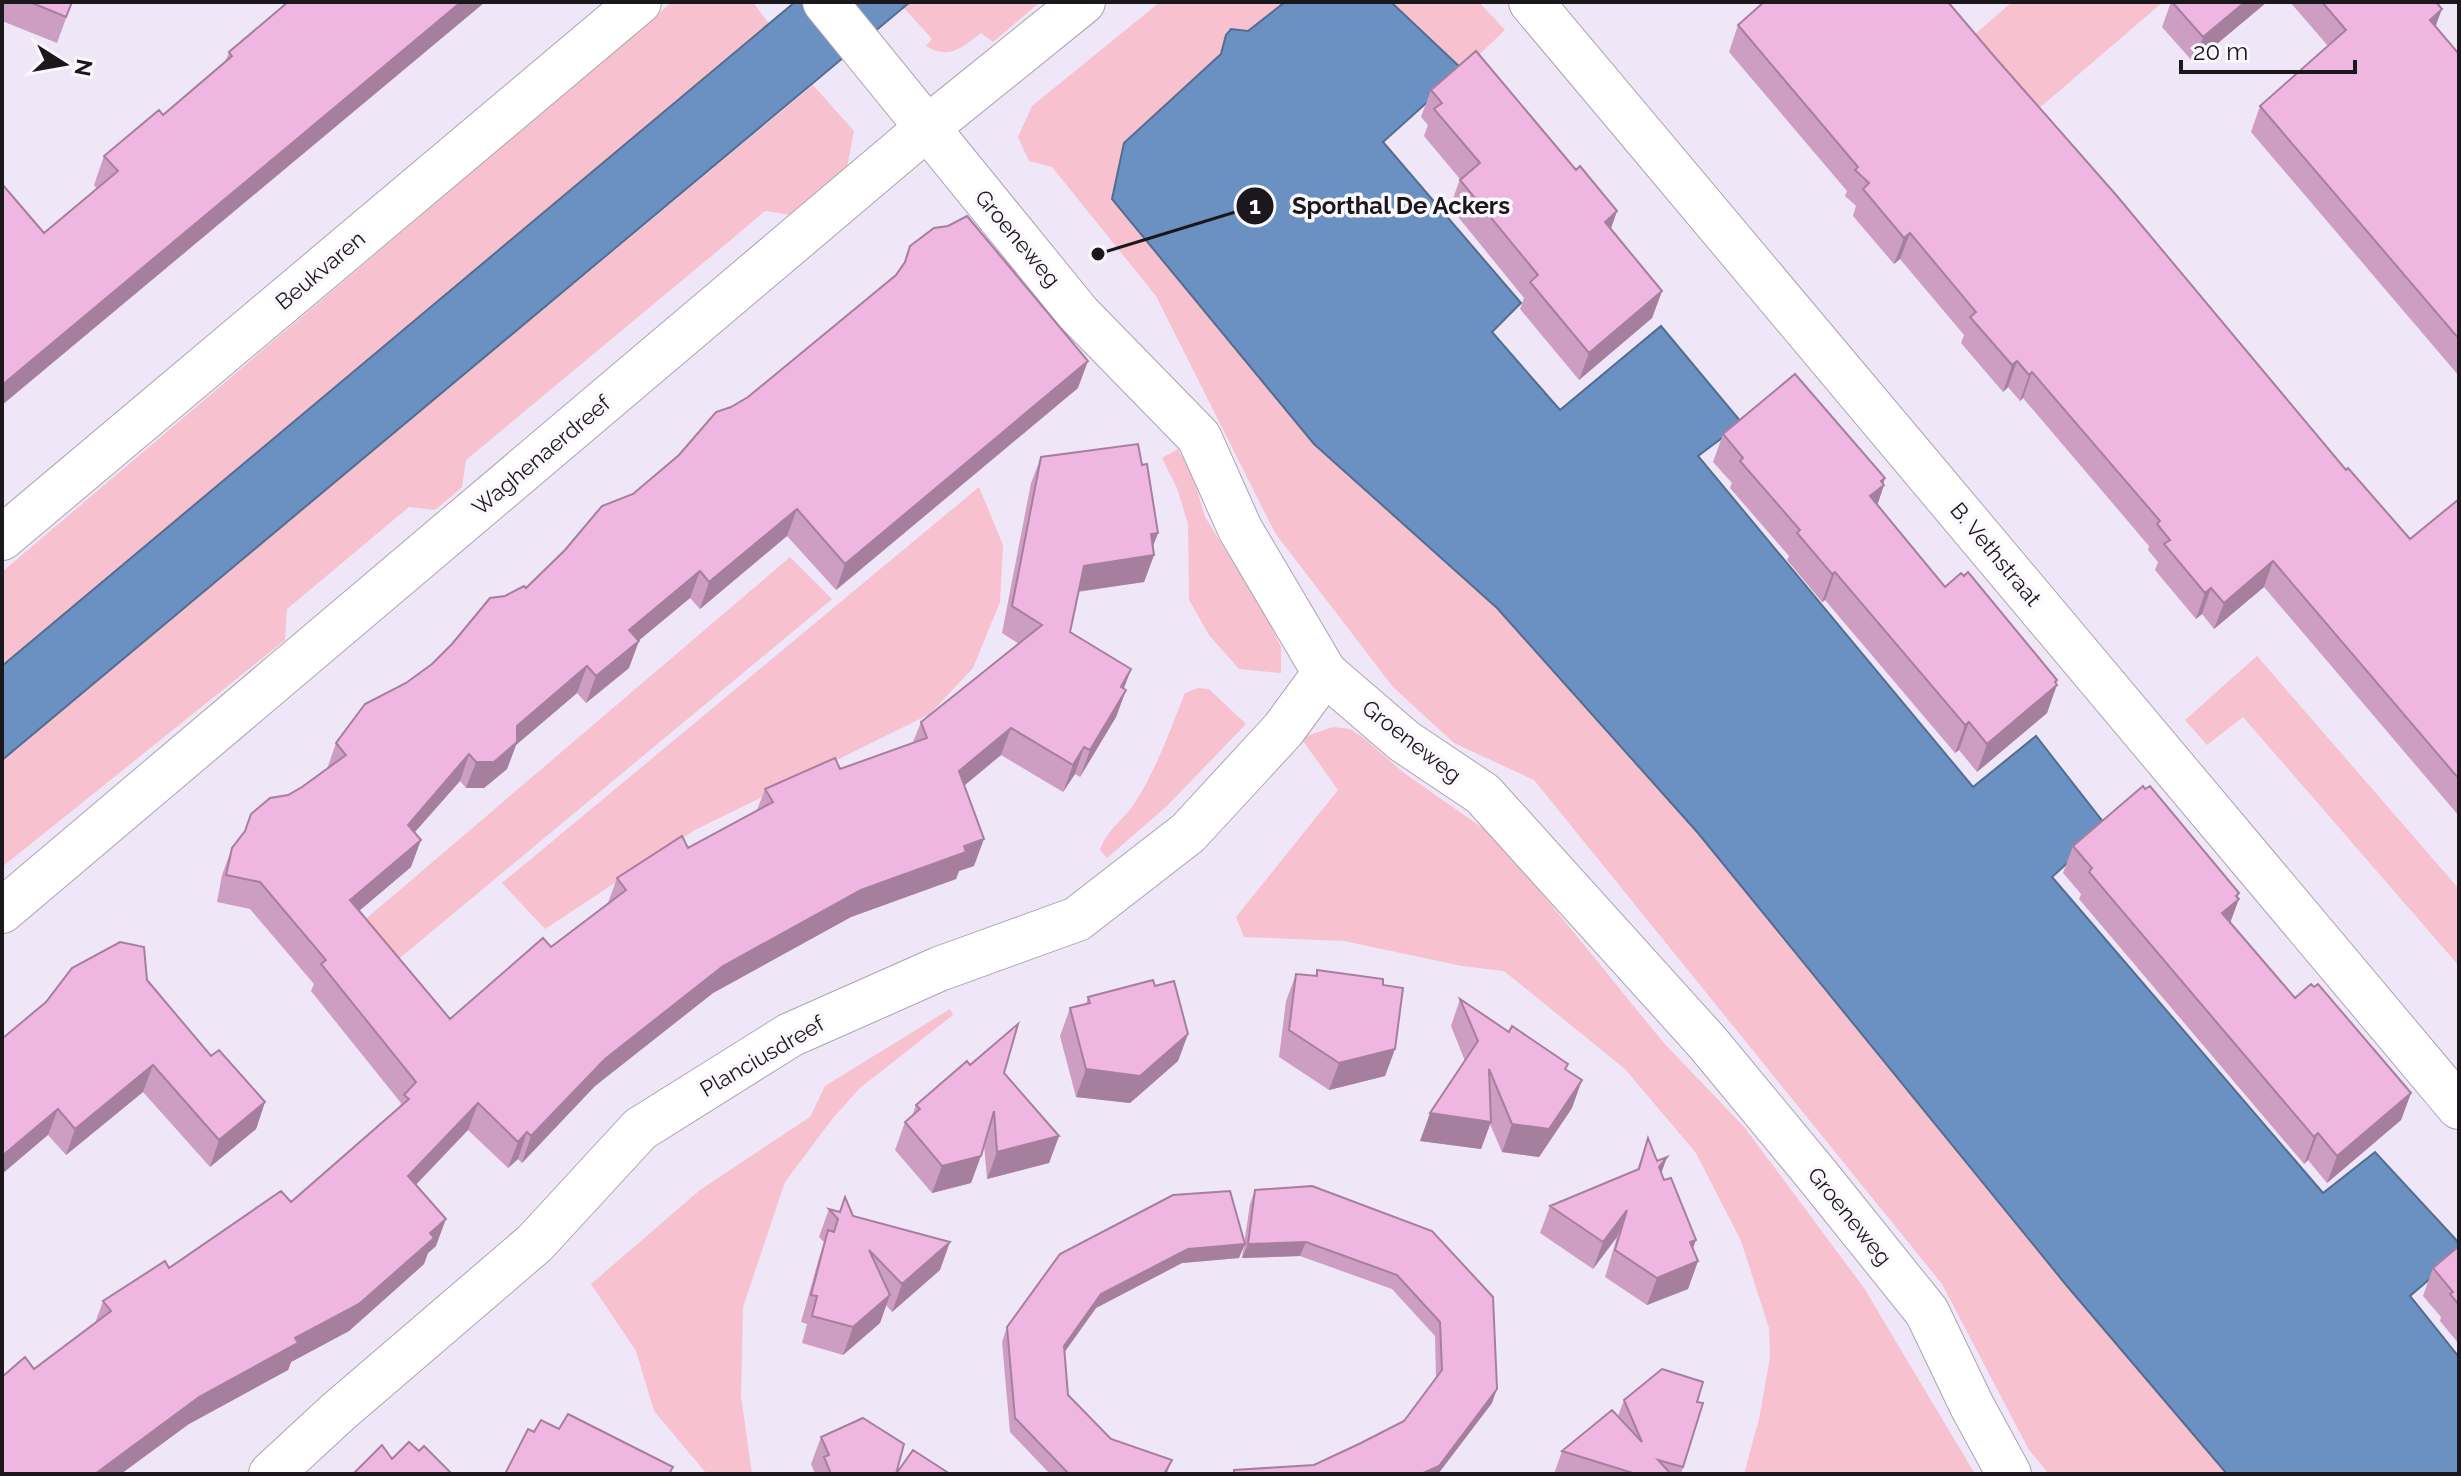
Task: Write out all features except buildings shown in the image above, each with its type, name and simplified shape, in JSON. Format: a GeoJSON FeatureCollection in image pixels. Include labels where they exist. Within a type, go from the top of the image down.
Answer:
{"type":"FeatureCollection","features":[{"type":"Feature","properties":{"kind":"street","name":"Beukvaren"},"geometry":{"type":"LineString","coordinates":[[2,538],[639,2]]}},
{"type":"Feature","properties":{"kind":"street","name":"Groeneweg"},"geometry":{"type":"LineString","coordinates":[[825,2],[1078,313],[1199,437],[1240,529],[1325,673],[1404,741],[1483,794],[1707,1042],[1927,1312],[2009,1474]]}},
{"type":"Feature","properties":{"kind":"street","name":"Waghenaerdreef"},"geometry":{"type":"LineString","coordinates":[[2,911],[927,128],[1083,2]]}},
{"type":"Feature","properties":{"kind":"street","name":"B. Vethstraat"},"geometry":{"type":"LineString","coordinates":[[1531,2],[2459,1107]]}},
{"type":"Feature","properties":{"kind":"street","name":"Planciusdreef"},"geometry":{"type":"LineString","coordinates":[[271,1474],[338,1412],[535,1243],[640,1129],[790,1035],[939,969],[1077,919],[1188,833],[1283,730],[1325,673]]}},
{"type":"Feature","properties":{"kind":"shaded area"},"geometry":{"type":"Polygon","coordinates":[[[672,2],[753,2],[769,24],[2,666],[2,572],[672,2]]]}},
{"type":"Feature","properties":{"kind":"shaded area"},"geometry":{"type":"Polygon","coordinates":[[[910,2],[1040,2],[993,42],[981,33],[955,50],[942,52],[926,46],[932,39],[903,7],[910,2]]]}},
{"type":"Feature","properties":{"kind":"shaded area"},"geometry":{"type":"Polygon","coordinates":[[[1160,2],[1285,2],[1248,31],[1226,35],[1221,54],[1124,143],[1314,444],[1497,608],[1698,833],[2232,1474],[2049,1474],[2029,1450],[1942,1284],[1534,780],[1454,743],[1393,687],[1275,533],[1156,296],[1052,167],[1029,161],[1018,137],[1032,106],[1160,2]]]}},
{"type":"Feature","properties":{"kind":"shaded area"},"geometry":{"type":"Polygon","coordinates":[[[1391,2],[1479,2],[1505,30],[1463,70],[1391,2]]]}},
{"type":"Feature","properties":{"kind":"shaded area"},"geometry":{"type":"Polygon","coordinates":[[[2012,2],[2163,2],[2037,110],[1973,36],[2012,2]]]}},
{"type":"Feature","properties":{"kind":"shaded area"},"geometry":{"type":"Polygon","coordinates":[[[813,85],[854,131],[847,168],[791,215],[765,211],[466,460],[462,487],[435,510],[409,507],[287,609],[285,640],[2,867],[2,760],[813,85]]]}},
{"type":"Feature","properties":{"kind":"shaded area"},"geometry":{"type":"Polygon","coordinates":[[[1178,449],[1192,473],[1205,517],[1265,614],[1281,647],[1281,673],[1239,669],[1209,635],[1189,600],[1188,524],[1177,488],[1162,458],[1178,449]]]}},
{"type":"Feature","properties":{"kind":"shaded area"},"geometry":{"type":"Polygon","coordinates":[[[979,487],[1003,545],[1000,602],[973,668],[930,714],[695,830],[545,929],[502,883],[979,487]]]}},
{"type":"Feature","properties":{"kind":"shaded area"},"geometry":{"type":"Polygon","coordinates":[[[790,557],[832,599],[383,972],[347,935],[790,557]]]}},
{"type":"Feature","properties":{"kind":"shaded area"},"geometry":{"type":"Polygon","coordinates":[[[2257,656],[2459,889],[2459,966],[2243,717],[2207,745],[2185,720],[2257,656]]]}},
{"type":"Feature","properties":{"kind":"shaded area"},"geometry":{"type":"Polygon","coordinates":[[[1198,688],[1209,689],[1246,724],[1167,806],[1107,858],[1100,850],[1103,843],[1142,791],[1185,693],[1198,688]]]}},
{"type":"Feature","properties":{"kind":"shaded area"},"geometry":{"type":"Polygon","coordinates":[[[1333,727],[1350,729],[1365,739],[1404,773],[1497,838],[1663,1042],[1745,1128],[1864,1288],[1975,1474],[1744,1474],[1759,1419],[1770,1357],[1769,1328],[1741,1241],[1696,1153],[1625,1069],[1504,971],[1462,966],[1344,941],[1244,937],[1236,917],[1338,790],[1301,738],[1333,727]]]}},
{"type":"Feature","properties":{"kind":"shaded area"},"geometry":{"type":"Polygon","coordinates":[[[950,1009],[953,1015],[860,1088],[785,1182],[743,1307],[741,1396],[752,1474],[707,1474],[654,1411],[636,1351],[591,1284],[700,1190],[810,1117],[825,1086],[950,1009]]]}},
{"type":"Feature","properties":{"kind":"water"},"geometry":{"type":"Polygon","coordinates":[[[795,2],[910,2],[2,760],[2,666],[795,2]]]}},
{"type":"Feature","properties":{"kind":"water"},"geometry":{"type":"Polygon","coordinates":[[[1285,2],[1391,2],[1463,70],[1383,142],[1521,303],[1492,332],[1560,410],[1661,326],[1742,423],[1698,456],[1973,787],[2036,736],[2107,827],[2052,877],[2323,1193],[2375,1152],[2459,1243],[2459,1254],[2410,1296],[2459,1357],[2459,1474],[2227,1474],[2067,1286],[1698,833],[1497,608],[1314,444],[1112,199],[1124,143],[1221,54],[1226,35],[1231,29],[1248,31],[1285,2]]]}},
{"type":"Feature","properties":{"kind":"place","name":"Sporthal De Ackers"},"geometry":{"type":"Point","coordinates":[1098,254]}}]}
